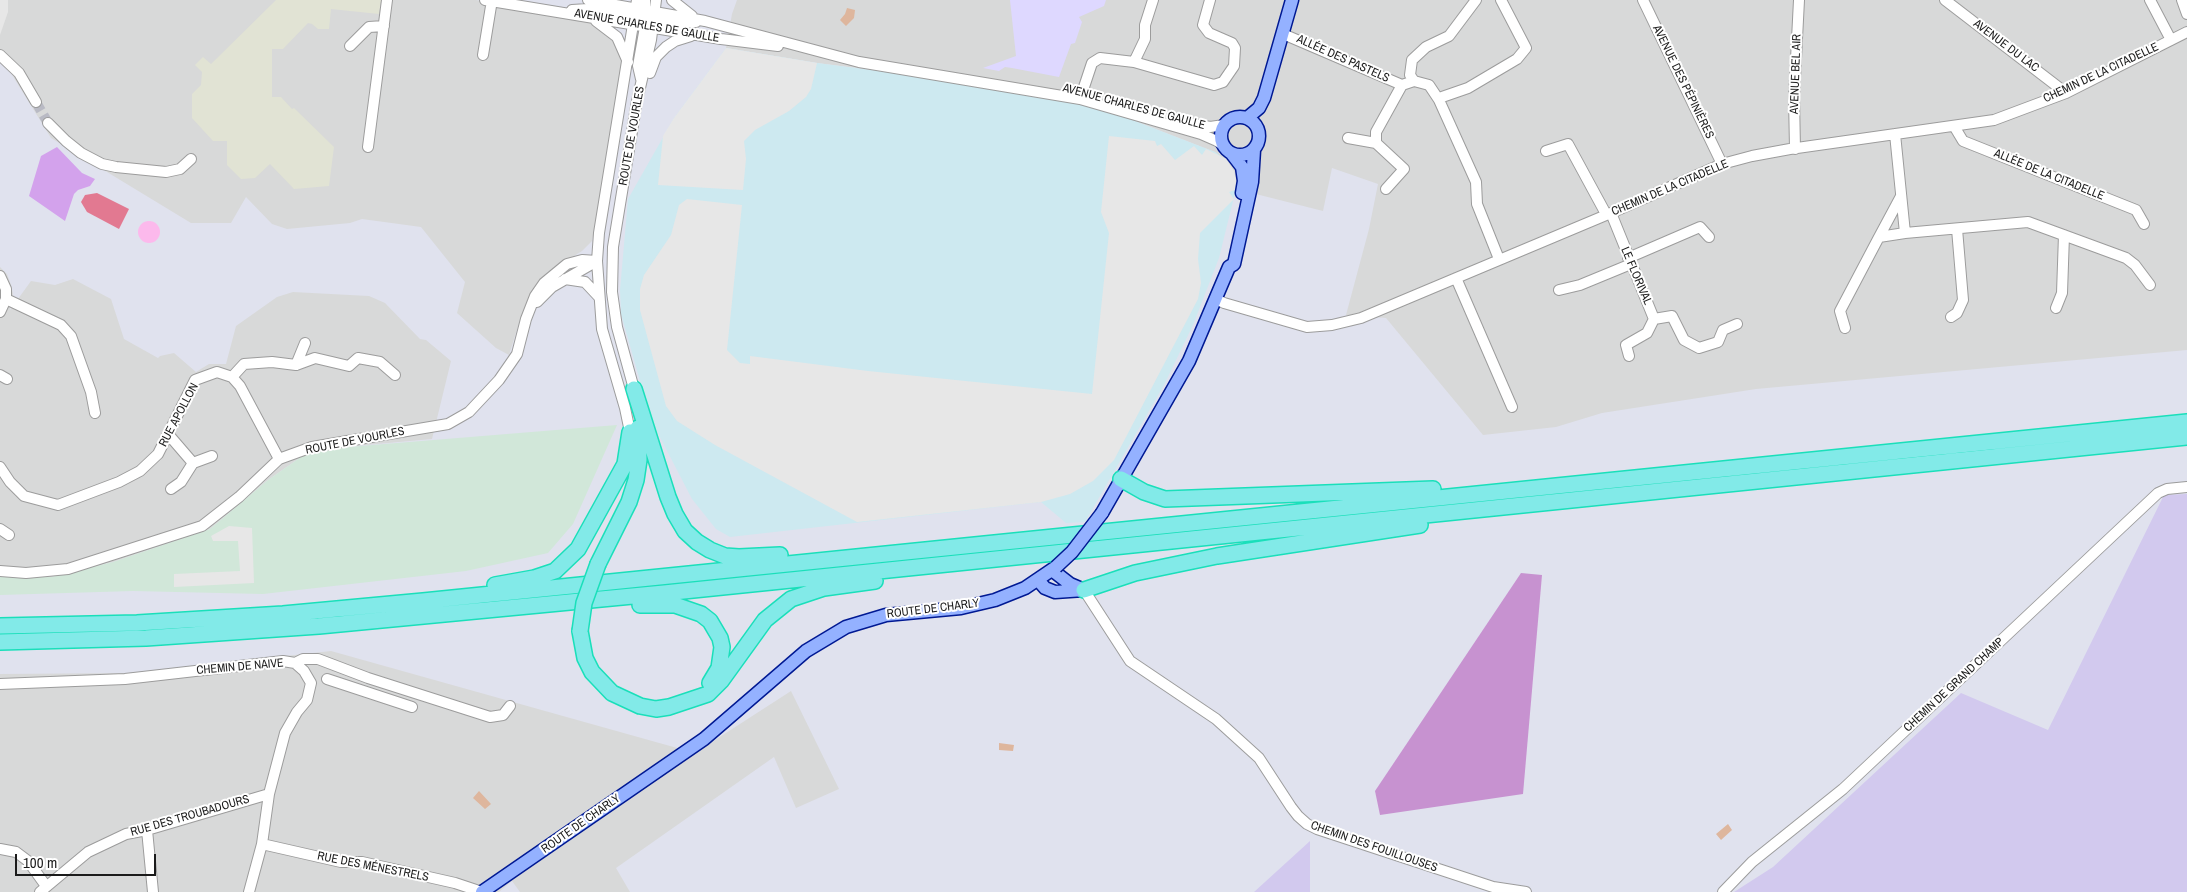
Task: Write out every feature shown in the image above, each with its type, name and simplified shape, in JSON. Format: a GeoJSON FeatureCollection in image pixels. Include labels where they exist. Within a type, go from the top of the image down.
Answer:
{"type":"FeatureCollection","features":[{"type":"Feature","properties":{"kind":"highway"},"geometry":{"type":"LineString","coordinates":[[556,604],[565,610],[667,605],[691,609],[701,614],[716,629],[720,638],[722,652],[719,668],[714,679],[700,695],[687,702],[656,709],[640,706],[612,693],[592,672],[585,658],[580,631],[584,603],[598,564],[629,502],[636,480],[634,389]]}},
{"type":"Feature","properties":{"kind":"highway"},"geometry":{"type":"LineString","coordinates":[[634,389],[674,514],[685,531],[697,542],[725,556],[739,557],[853,550],[868,556]]}},
{"type":"Feature","properties":{"kind":"highway"},"geometry":{"type":"LineString","coordinates":[[0,626],[137,623],[283,614],[423,602],[2187,422]]}},
{"type":"Feature","properties":{"kind":"highway"},"geometry":{"type":"LineString","coordinates":[[423,602],[437,592],[534,578],[555,571],[578,549],[618,479],[635,437]]}},
{"type":"Feature","properties":{"kind":"highway"},"geometry":{"type":"LineString","coordinates":[[0,642],[146,638],[319,626],[556,604],[2187,437]]}},
{"type":"Feature","properties":{"kind":"highway"},"geometry":{"type":"LineString","coordinates":[[1122,479],[1144,492],[1165,499],[1447,489],[1461,496]]}},
{"type":"Feature","properties":{"kind":"highway"},"geometry":{"type":"LineString","coordinates":[[1084,590],[1135,573],[1242,552],[1402,527],[1476,518],[1486,508]]}},
{"type":"Feature","properties":{"kind":"highway"},"geometry":{"type":"LineString","coordinates":[[700,695],[708,694],[721,681],[765,620],[791,599],[824,588],[924,574],[935,564]]}},
{"type":"Feature","properties":{"kind":"main road"},"geometry":{"type":"LineString","coordinates":[[1283,34],[1280,70],[1272,101],[1258,128],[1260,140],[1254,150],[1244,156],[1228,150],[1220,135],[1224,125],[1234,118],[1247,118],[1259,108],[1264,98],[1292,0]]}},
{"type":"Feature","properties":{"kind":"main road"},"geometry":{"type":"LineString","coordinates":[[1247,118],[1258,128]]}},
{"type":"Feature","properties":{"kind":"main road","name":"ROUTE DE CHARLY"},"geometry":{"type":"LineString","coordinates":[[1228,150],[1242,167],[1244,181],[1226,261],[1229,267]]}},
{"type":"Feature","properties":{"kind":"main road","name":"ROUTE DE CHARLY"},"geometry":{"type":"LineString","coordinates":[[482,892],[704,739],[806,651],[846,627],[886,615],[961,608],[995,600],[1012,594],[1038,580],[1072,552],[1102,513],[1189,361],[1229,267],[1234,264],[1252,182],[1254,150]]}},
{"type":"Feature","properties":{"kind":"main road"},"geometry":{"type":"LineString","coordinates":[[1054,568],[1070,584],[1084,590]]}},
{"type":"Feature","properties":{"kind":"main road"},"geometry":{"type":"LineString","coordinates":[[1038,580],[1045,588],[1055,592],[1084,590]]}},
{"type":"Feature","properties":{"kind":"street"},"geometry":{"type":"LineString","coordinates":[[368,147],[386,0]]}},
{"type":"Feature","properties":{"kind":"street"},"geometry":{"type":"LineString","coordinates":[[483,55],[490,0]]}},
{"type":"Feature","properties":{"kind":"street","name":"AVENUE CHARLES DE GAULLE"},"geometry":{"type":"LineString","coordinates":[[490,0],[586,16],[644,15]]}},
{"type":"Feature","properties":{"kind":"street","name":"AVENUE CHARLES DE GAULLE"},"geometry":{"type":"LineString","coordinates":[[588,0],[644,15],[696,35],[809,49]]}},
{"type":"Feature","properties":{"kind":"street","name":"ROUTE DE VOURLES"},"geometry":{"type":"LineString","coordinates":[[635,437],[602,329],[597,261],[603,211],[628,63],[644,15],[656,0]]}},
{"type":"Feature","properties":{"kind":"street"},"geometry":{"type":"LineString","coordinates":[[672,0],[685,12],[705,21]]}},
{"type":"Feature","properties":{"kind":"street"},"geometry":{"type":"LineString","coordinates":[[1134,62],[1145,39],[1145,25],[1153,0]]}},
{"type":"Feature","properties":{"kind":"street"},"geometry":{"type":"LineString","coordinates":[[1080,95],[1092,63],[1100,58],[1134,62],[1214,85],[1223,82],[1234,66],[1236,48],[1232,43],[1209,33],[1203,25],[1210,0]]}},
{"type":"Feature","properties":{"kind":"street","name":"ALLÉE DES PASTELS"},"geometry":{"type":"LineString","coordinates":[[1283,34],[1402,85],[1414,81],[1410,75],[1412,60],[1426,47],[1449,36],[1476,0]]}},
{"type":"Feature","properties":{"kind":"street"},"geometry":{"type":"LineString","coordinates":[[1439,100],[1442,96],[1468,88],[1492,74],[1517,59],[1526,48],[1500,0]]}},
{"type":"Feature","properties":{"kind":"street","name":"AVENUE DES PÉPINIÈRES"},"geometry":{"type":"LineString","coordinates":[[1643,0],[1722,164]]}},
{"type":"Feature","properties":{"kind":"street","name":"AVENUE BEL AIR"},"geometry":{"type":"LineString","coordinates":[[1795,149],[1794,98],[1799,0]]}},
{"type":"Feature","properties":{"kind":"street","name":"AVENUE DU LAC"},"geometry":{"type":"LineString","coordinates":[[1945,0],[2066,92]]}},
{"type":"Feature","properties":{"kind":"street"},"geometry":{"type":"LineString","coordinates":[[2150,0],[2170,40]]}},
{"type":"Feature","properties":{"kind":"street"},"geometry":{"type":"LineString","coordinates":[[2182,0],[2187,14]]}},
{"type":"Feature","properties":{"kind":"street"},"geometry":{"type":"LineString","coordinates":[[559,12],[588,9],[644,15],[683,24],[705,21]]}},
{"type":"Feature","properties":{"kind":"street","name":"ROUTE DE VOURLES"},"geometry":{"type":"LineString","coordinates":[[634,389],[617,327],[612,292],[612,247],[637,101],[641,80],[646,67],[644,15]]}},
{"type":"Feature","properties":{"kind":"street"},"geometry":{"type":"LineString","coordinates":[[586,16],[603,24],[612,32],[622,47],[628,63]]}},
{"type":"Feature","properties":{"kind":"street","name":"AVENUE CHARLES DE GAULLE"},"geometry":{"type":"LineString","coordinates":[[705,21],[859,62],[1080,95],[1210,128],[1224,125]]}},
{"type":"Feature","properties":{"kind":"street"},"geometry":{"type":"LineString","coordinates":[[350,46],[369,27],[384,26]]}},
{"type":"Feature","properties":{"kind":"street","name":"CHEMIN DE LA CITADELLE"},"geometry":{"type":"LineString","coordinates":[[1216,299],[1307,327],[1332,325],[1361,318],[1609,214],[1722,164],[1752,156],[1795,149],[1994,120],[2066,92],[2187,32]]}},
{"type":"Feature","properties":{"kind":"street"},"geometry":{"type":"LineString","coordinates":[[637,101],[648,81],[652,64],[656,57],[675,41],[696,35]]}},
{"type":"Feature","properties":{"kind":"street"},"geometry":{"type":"LineString","coordinates":[[0,55],[18,73],[36,102]]}},
{"type":"Feature","properties":{"kind":"street"},"geometry":{"type":"LineString","coordinates":[[1414,81],[1429,85],[1439,100],[1476,182],[1477,204],[1499,260]]}},
{"type":"Feature","properties":{"kind":"street","name":"ALLÉE DES PASTELS"},"geometry":{"type":"LineString","coordinates":[[1376,143],[1376,132],[1402,85]]}},
{"type":"Feature","properties":{"kind":"street","name":"AVENUE CHARLES DE GAULLE"},"geometry":{"type":"LineString","coordinates":[[1080,95],[1201,134],[1218,141],[1228,150]]}},
{"type":"Feature","properties":{"kind":"street"},"geometry":{"type":"LineString","coordinates":[[48,123],[80,153],[102,164],[166,172],[180,169],[191,159]]}},
{"type":"Feature","properties":{"kind":"street","name":"ALLÉE DE LA CITADELLE"},"geometry":{"type":"LineString","coordinates":[[1954,126],[1963,141],[2136,210],[2144,224]]}},
{"type":"Feature","properties":{"kind":"street"},"geometry":{"type":"LineString","coordinates":[[1895,134],[1905,233]]}},
{"type":"Feature","properties":{"kind":"street"},"geometry":{"type":"LineString","coordinates":[[1348,138],[1376,143],[1404,169],[1386,189]]}},
{"type":"Feature","properties":{"kind":"street"},"geometry":{"type":"LineString","coordinates":[[1546,151],[1568,144],[1609,214]]}},
{"type":"Feature","properties":{"kind":"street"},"geometry":{"type":"LineString","coordinates":[[603,211],[621,195]]}},
{"type":"Feature","properties":{"kind":"street"},"geometry":{"type":"LineString","coordinates":[[1845,328],[1840,311],[1901,196]]}},
{"type":"Feature","properties":{"kind":"street","name":"LE FLORIVAL"},"geometry":{"type":"LineString","coordinates":[[1609,214],[1654,319],[1647,333],[1626,345],[1629,356]]}},
{"type":"Feature","properties":{"kind":"street"},"geometry":{"type":"LineString","coordinates":[[1880,237],[2028,222],[2126,258],[2135,265],[2150,285]]}},
{"type":"Feature","properties":{"kind":"street"},"geometry":{"type":"LineString","coordinates":[[1558,290],[1580,285],[1700,227],[1709,237]]}},
{"type":"Feature","properties":{"kind":"street"},"geometry":{"type":"LineString","coordinates":[[1951,317],[1957,313],[1964,300],[1957,229]]}},
{"type":"Feature","properties":{"kind":"street"},"geometry":{"type":"LineString","coordinates":[[2056,308],[2062,292],[2064,235]]}},
{"type":"Feature","properties":{"kind":"street"},"geometry":{"type":"LineString","coordinates":[[612,247],[597,261],[608,275],[612,292]]}},
{"type":"Feature","properties":{"kind":"street","name":"ROUTE DE VOURLES"},"geometry":{"type":"LineString","coordinates":[[0,571],[33,573],[68,569],[202,526],[239,497],[279,459],[312,447],[448,424],[470,412],[499,380],[516,354],[529,311],[535,296],[544,283],[567,264],[582,260],[597,261]]}},
{"type":"Feature","properties":{"kind":"street","name":"ROUTE DE VOURLES"},"geometry":{"type":"LineString","coordinates":[[529,311],[552,287],[597,261]]}},
{"type":"Feature","properties":{"kind":"street"},"geometry":{"type":"LineString","coordinates":[[0,276],[6,289],[6,299],[0,312]]}},
{"type":"Feature","properties":{"kind":"street"},"geometry":{"type":"LineString","coordinates":[[1456,278],[1512,407]]}},
{"type":"Feature","properties":{"kind":"street"},"geometry":{"type":"LineString","coordinates":[[564,280],[585,282],[599,297]]}},
{"type":"Feature","properties":{"kind":"street"},"geometry":{"type":"LineString","coordinates":[[6,299],[61,325],[72,336],[91,392],[95,413]]}},
{"type":"Feature","properties":{"kind":"street"},"geometry":{"type":"LineString","coordinates":[[1654,319],[1672,316],[1684,340],[1699,348],[1718,342],[1724,330],[1737,324]]}},
{"type":"Feature","properties":{"kind":"street"},"geometry":{"type":"LineString","coordinates":[[296,365],[305,343]]}},
{"type":"Feature","properties":{"kind":"street"},"geometry":{"type":"LineString","coordinates":[[279,459],[245,394],[232,377],[244,364],[272,362],[296,365],[316,358],[349,366],[358,358],[380,362],[395,375]]}},
{"type":"Feature","properties":{"kind":"street","name":"RUE APOLLON"},"geometry":{"type":"LineString","coordinates":[[0,467],[10,482],[24,496],[58,505],[119,482],[140,471],[158,454],[196,380],[217,372],[232,377]]}},
{"type":"Feature","properties":{"kind":"street"},"geometry":{"type":"LineString","coordinates":[[168,434],[193,463]]}},
{"type":"Feature","properties":{"kind":"street"},"geometry":{"type":"LineString","coordinates":[[171,489],[180,482],[193,463],[212,456]]}},
{"type":"Feature","properties":{"kind":"street","name":"CHEMIN DE GRAND CHAMP"},"geometry":{"type":"LineString","coordinates":[[1723,892],[1752,862],[1843,790],[2158,493],[2167,489],[2187,487]]}},
{"type":"Feature","properties":{"kind":"street"},"geometry":{"type":"LineString","coordinates":[[0,529],[10,535]]}},
{"type":"Feature","properties":{"kind":"street","name":"CHEMIN DES FOUILLOUSES"},"geometry":{"type":"LineString","coordinates":[[1084,590],[1130,661],[1216,719],[1259,758],[1294,812],[1307,824],[1316,829],[1493,887],[1526,892]]}},
{"type":"Feature","properties":{"kind":"street"},"geometry":{"type":"LineString","coordinates":[[295,664],[303,659],[318,659],[335,667],[490,717],[503,715],[510,706]]}},
{"type":"Feature","properties":{"kind":"street","name":"CHEMIN DE NAIVE"},"geometry":{"type":"LineString","coordinates":[[0,684],[124,679],[283,661],[295,664],[304,671],[311,684]]}},
{"type":"Feature","properties":{"kind":"street"},"geometry":{"type":"LineString","coordinates":[[327,679],[335,667]]}},
{"type":"Feature","properties":{"kind":"street"},"geometry":{"type":"LineString","coordinates":[[250,892],[262,844],[269,794],[285,733],[297,712],[307,700],[311,684],[327,679],[412,707]]}},
{"type":"Feature","properties":{"kind":"street","name":"RUE DES TROUBADOURS"},"geometry":{"type":"LineString","coordinates":[[43,889],[88,852],[126,834],[147,830],[269,794]]}},
{"type":"Feature","properties":{"kind":"street"},"geometry":{"type":"LineString","coordinates":[[147,830],[153,892]]}},
{"type":"Feature","properties":{"kind":"street","name":"RUE DES MÉNESTRELS"},"geometry":{"type":"LineString","coordinates":[[262,844],[341,862],[362,862],[399,870],[455,883],[482,892]]}},
{"type":"Feature","properties":{"kind":"street"},"geometry":{"type":"LineString","coordinates":[[0,849],[5,848],[16,852],[28,862],[43,889]]}},
{"type":"Feature","properties":{"kind":"shaded area"},"geometry":{"type":"Polygon","coordinates":[[[0,0],[476,0],[588,21],[609,33],[622,57],[619,90],[592,241],[582,251],[552,270],[535,291],[520,320],[509,355],[496,348],[457,313],[465,282],[421,227],[362,219],[350,223],[287,229],[272,224],[246,197],[231,223],[191,223],[51,138],[6,65],[0,61],[0,0]]]}},
{"type":"Feature","properties":{"kind":"shaded area"},"geometry":{"type":"Polygon","coordinates":[[[0,0],[8,0],[8,12],[0,35],[0,0]]]}},
{"type":"Feature","properties":{"kind":"shaded area"},"geometry":{"type":"Polygon","coordinates":[[[276,0],[381,0],[379,14],[331,9],[329,29],[318,29],[308,23],[283,49],[272,49],[272,97],[281,97],[334,147],[329,186],[294,189],[270,164],[255,178],[241,179],[227,165],[227,141],[213,141],[192,118],[192,94],[201,85],[202,72],[195,65],[203,57],[211,64],[276,0]]]}},
{"type":"Feature","properties":{"kind":"shaded area"},"geometry":{"type":"Polygon","coordinates":[[[737,0],[2187,0],[2187,350],[1756,389],[1602,413],[1556,427],[1483,435],[1386,318],[1346,315],[1369,229],[1378,184],[1332,168],[1323,211],[1236,189],[1234,173],[1215,152],[1091,104],[1016,90],[984,88],[911,75],[817,63],[726,48],[732,14],[737,0]]]}},
{"type":"Feature","properties":{"kind":"shaded area"},"geometry":{"type":"Polygon","coordinates":[[[1010,0],[1106,0],[1104,6],[1079,17],[1082,22],[1075,43],[1071,44],[1059,77],[1005,67],[999,71],[983,68],[1016,56],[1010,0]]]}},
{"type":"Feature","properties":{"kind":"shaded area"},"geometry":{"type":"Polygon","coordinates":[[[847,8],[855,10],[854,18],[846,26],[840,20],[847,8]]]}},
{"type":"Feature","properties":{"kind":"shaded area"},"geometry":{"type":"Polygon","coordinates":[[[726,48],[817,63],[911,75],[984,88],[1016,90],[1091,104],[1215,152],[1227,161],[1234,173],[1236,189],[1219,258],[1193,325],[1164,385],[1085,522],[1066,523],[1041,502],[730,537],[716,529],[692,499],[651,420],[621,314],[620,290],[628,199],[674,118],[726,48]]]}},
{"type":"Feature","properties":{"kind":"shaded area"},"geometry":{"type":"Polygon","coordinates":[[[726,48],[817,63],[811,89],[806,97],[789,111],[755,130],[744,141],[746,159],[743,190],[658,185],[663,136],[674,118],[726,48]]]}},
{"type":"Feature","properties":{"kind":"shaded area"},"geometry":{"type":"Polygon","coordinates":[[[1109,136],[1155,141],[1157,146],[1161,144],[1175,160],[1194,146],[1202,155],[1206,149],[1226,159],[1234,171],[1236,180],[1235,190],[1229,192],[1234,199],[1200,233],[1198,259],[1201,283],[1198,299],[1114,460],[1093,481],[1070,494],[1041,502],[857,522],[715,445],[677,421],[666,406],[640,310],[640,289],[644,275],[671,235],[679,205],[687,199],[742,205],[727,350],[740,363],[750,364],[750,356],[868,371],[1092,394],[1109,233],[1101,212],[1109,136]]]}},
{"type":"Feature","properties":{"kind":"shaded area"},"geometry":{"type":"Polygon","coordinates":[[[57,147],[82,173],[95,179],[90,186],[78,190],[74,194],[65,221],[29,196],[41,156],[57,147]]]}},
{"type":"Feature","properties":{"kind":"shaded area"},"geometry":{"type":"Polygon","coordinates":[[[97,193],[129,209],[119,229],[87,212],[81,202],[85,195],[97,193]]]}},
{"type":"Feature","properties":{"kind":"shaded area"},"geometry":{"type":"Polygon","coordinates":[[[149,221],[159,228],[160,232],[153,242],[149,243],[139,236],[138,232],[145,222],[149,221]]]}},
{"type":"Feature","properties":{"kind":"shaded area"},"geometry":{"type":"Polygon","coordinates":[[[0,267],[7,274],[11,285],[13,294],[10,310],[31,281],[55,285],[73,279],[111,299],[124,339],[158,358],[174,353],[196,372],[209,364],[226,364],[236,326],[277,297],[293,292],[369,296],[385,303],[420,339],[426,340],[451,361],[432,439],[311,450],[268,480],[210,529],[113,562],[51,577],[0,574],[0,267]]]}},
{"type":"Feature","properties":{"kind":"shaded area"},"geometry":{"type":"Polygon","coordinates":[[[617,425],[573,524],[548,553],[466,571],[263,594],[133,591],[0,595],[0,574],[51,577],[113,562],[210,529],[268,480],[311,450],[617,425]]]}},
{"type":"Feature","properties":{"kind":"shaded area"},"geometry":{"type":"Polygon","coordinates":[[[2187,494],[2187,892],[1734,892],[1773,867],[1961,693],[2048,730],[2164,495],[2187,494]]]}},
{"type":"Feature","properties":{"kind":"shaded area"},"geometry":{"type":"Polygon","coordinates":[[[229,526],[252,528],[254,583],[174,587],[174,574],[240,571],[238,541],[213,541],[211,536],[229,526]]]}},
{"type":"Feature","properties":{"kind":"shaded area"},"geometry":{"type":"Polygon","coordinates":[[[1521,573],[1542,575],[1523,794],[1380,815],[1375,791],[1521,573]]]}},
{"type":"Feature","properties":{"kind":"shaded area"},"geometry":{"type":"Polygon","coordinates":[[[331,651],[695,753],[791,691],[839,789],[796,808],[774,757],[616,868],[630,892],[520,892],[512,881],[499,892],[0,892],[0,674],[131,673],[331,651]]]}},
{"type":"Feature","properties":{"kind":"shaded area"},"geometry":{"type":"Polygon","coordinates":[[[999,743],[1014,745],[1013,751],[999,750],[999,743]]]}},
{"type":"Feature","properties":{"kind":"shaded area"},"geometry":{"type":"Polygon","coordinates":[[[479,791],[491,804],[485,809],[473,798],[479,791]]]}},
{"type":"Feature","properties":{"kind":"shaded area"},"geometry":{"type":"Polygon","coordinates":[[[1728,824],[1732,830],[1721,840],[1716,834],[1728,824]]]}},
{"type":"Feature","properties":{"kind":"shaded area"},"geometry":{"type":"Polygon","coordinates":[[[1310,841],[1310,892],[1254,892],[1310,841]]]}},
{"type":"Feature","properties":{"kind":"tunnel"},"geometry":{"type":"LineString","coordinates":[[36,102],[48,123]]}}]}
